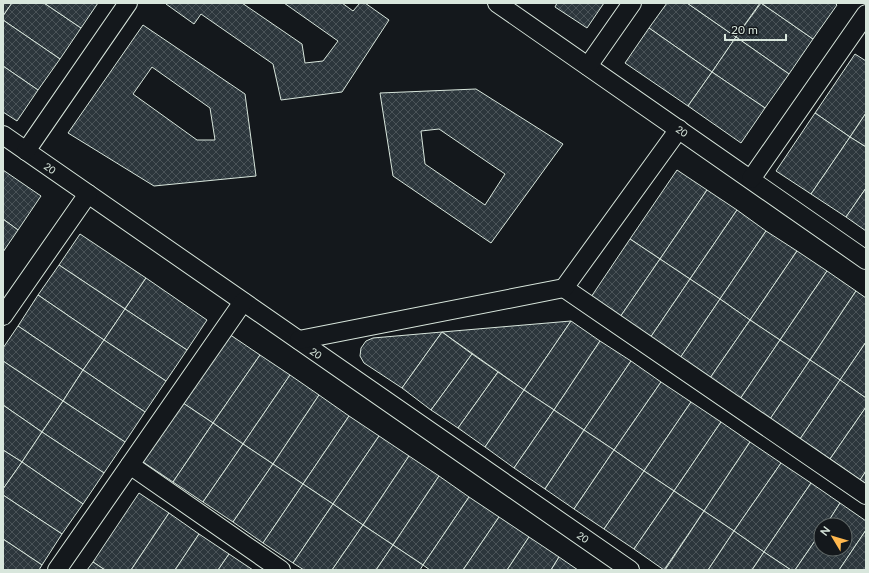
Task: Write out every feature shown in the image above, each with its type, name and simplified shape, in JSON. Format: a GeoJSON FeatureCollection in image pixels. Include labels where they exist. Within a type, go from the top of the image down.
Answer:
{"type":"FeatureCollection","features":[{"type":"Feature","properties":{"kind":"street"},"geometry":{"type":"LineString","coordinates":[[26,151],[128,3]]}},
{"type":"Feature","properties":{"kind":"street","name":"20"},"geometry":{"type":"LineString","coordinates":[[497,3],[866,260]]}},
{"type":"Feature","properties":{"kind":"street"},"geometry":{"type":"LineString","coordinates":[[588,66],[632,3]]}},
{"type":"Feature","properties":{"kind":"street"},"geometry":{"type":"LineString","coordinates":[[751,179],[864,23]]}},
{"type":"Feature","properties":{"kind":"street"},"geometry":{"type":"LineString","coordinates":[[299,340],[564,288],[679,129]]}},
{"type":"Feature","properties":{"kind":"street","name":"20"},"geometry":{"type":"LineString","coordinates":[[3,135],[630,570]]}},
{"type":"Feature","properties":{"kind":"street"},"geometry":{"type":"LineString","coordinates":[[3,316],[88,194]]}},
{"type":"Feature","properties":{"kind":"street"},"geometry":{"type":"LineString","coordinates":[[564,288],[866,495]]}},
{"type":"Feature","properties":{"kind":"street"},"geometry":{"type":"LineString","coordinates":[[56,570],[243,302]]}},
{"type":"Feature","properties":{"kind":"street"},"geometry":{"type":"LineString","coordinates":[[130,465],[281,570]]}},
{"type":"Feature","properties":{"kind":"building"},"geometry":{"type":"Polygon","coordinates":[[[3,3],[12,3],[3,16],[3,3]]]}},
{"type":"Feature","properties":{"kind":"building"},"geometry":{"type":"Polygon","coordinates":[[[12,3],[44,3],[81,28],[60,59],[3,20],[3,16],[12,3]]]}},
{"type":"Feature","properties":{"kind":"building"},"geometry":{"type":"Polygon","coordinates":[[[44,3],[98,3],[81,28],[44,3]]]}},
{"type":"Feature","properties":{"kind":"building"},"geometry":{"type":"Polygon","coordinates":[[[242,3],[302,44],[305,63],[323,61],[338,41],[284,3],[342,3],[353,11],[360,3],[365,3],[389,20],[342,92],[281,100],[273,64],[201,14],[194,24],[166,4],[242,3]]]}},
{"type":"Feature","properties":{"kind":"building"},"geometry":{"type":"Polygon","coordinates":[[[557,3],[604,3],[587,28],[555,7],[557,3]]]}},
{"type":"Feature","properties":{"kind":"building"},"geometry":{"type":"Polygon","coordinates":[[[667,3],[687,3],[736,37],[712,72],[649,28],[667,3]]]}},
{"type":"Feature","properties":{"kind":"building"},"geometry":{"type":"Polygon","coordinates":[[[687,3],[760,3],[736,37],[687,3]]]}},
{"type":"Feature","properties":{"kind":"building"},"geometry":{"type":"Polygon","coordinates":[[[761,3],[813,39],[789,74],[736,37],[761,3]]]}},
{"type":"Feature","properties":{"kind":"building"},"geometry":{"type":"Polygon","coordinates":[[[761,3],[835,3],[837,5],[813,39],[761,3]]]}},
{"type":"Feature","properties":{"kind":"building"},"geometry":{"type":"Polygon","coordinates":[[[3,20],[60,59],[38,90],[3,66],[3,20]]]}},
{"type":"Feature","properties":{"kind":"building"},"geometry":{"type":"Polygon","coordinates":[[[143,25],[245,94],[256,176],[154,186],[68,133],[143,25]],[[152,67],[133,94],[197,140],[215,140],[210,108],[152,67]]]}},
{"type":"Feature","properties":{"kind":"building"},"geometry":{"type":"Polygon","coordinates":[[[649,28],[712,72],[688,106],[625,63],[649,28]]]}},
{"type":"Feature","properties":{"kind":"building"},"geometry":{"type":"Polygon","coordinates":[[[736,37],[789,74],[765,108],[712,72],[736,37]]]}},
{"type":"Feature","properties":{"kind":"building"},"geometry":{"type":"Polygon","coordinates":[[[855,54],[866,61],[866,113],[850,137],[815,113],[855,54]]]}},
{"type":"Feature","properties":{"kind":"building"},"geometry":{"type":"Polygon","coordinates":[[[3,66],[38,90],[17,121],[3,112],[3,66]]]}},
{"type":"Feature","properties":{"kind":"building"},"geometry":{"type":"Polygon","coordinates":[[[712,72],[765,108],[741,143],[688,106],[712,72]]]}},
{"type":"Feature","properties":{"kind":"building"},"geometry":{"type":"Polygon","coordinates":[[[476,89],[563,144],[491,243],[393,176],[380,93],[476,89]],[[439,129],[421,131],[425,164],[485,205],[505,174],[439,129]]]}},
{"type":"Feature","properties":{"kind":"building"},"geometry":{"type":"Polygon","coordinates":[[[815,113],[850,137],[811,194],[776,171],[815,113]]]}},
{"type":"Feature","properties":{"kind":"building"},"geometry":{"type":"Polygon","coordinates":[[[866,113],[866,147],[850,137],[866,113]]]}},
{"type":"Feature","properties":{"kind":"building"},"geometry":{"type":"Polygon","coordinates":[[[850,137],[866,147],[866,188],[846,217],[811,194],[850,137]]]}},
{"type":"Feature","properties":{"kind":"building"},"geometry":{"type":"Polygon","coordinates":[[[3,170],[41,196],[18,230],[3,219],[3,170]]]}},
{"type":"Feature","properties":{"kind":"building"},"geometry":{"type":"Polygon","coordinates":[[[677,170],[707,190],[660,259],[630,239],[677,170]]]}},
{"type":"Feature","properties":{"kind":"building"},"geometry":{"type":"Polygon","coordinates":[[[866,188],[866,231],[846,217],[866,188]]]}},
{"type":"Feature","properties":{"kind":"building"},"geometry":{"type":"Polygon","coordinates":[[[707,190],[737,210],[690,279],[660,259],[707,190]]]}},
{"type":"Feature","properties":{"kind":"building"},"geometry":{"type":"Polygon","coordinates":[[[737,210],[766,231],[720,299],[690,279],[737,210]]]}},
{"type":"Feature","properties":{"kind":"building"},"geometry":{"type":"Polygon","coordinates":[[[3,219],[18,230],[3,252],[3,219]]]}},
{"type":"Feature","properties":{"kind":"building"},"geometry":{"type":"Polygon","coordinates":[[[766,231],[797,251],[750,320],[720,299],[766,231]]]}},
{"type":"Feature","properties":{"kind":"building"},"geometry":{"type":"Polygon","coordinates":[[[80,234],[146,278],[125,309],[59,265],[80,234]]]}},
{"type":"Feature","properties":{"kind":"building"},"geometry":{"type":"Polygon","coordinates":[[[630,239],[660,259],[620,317],[591,297],[630,239]]]}},
{"type":"Feature","properties":{"kind":"building"},"geometry":{"type":"Polygon","coordinates":[[[797,251],[827,271],[780,340],[750,320],[797,251]]]}},
{"type":"Feature","properties":{"kind":"building"},"geometry":{"type":"Polygon","coordinates":[[[660,259],[690,279],[650,338],[620,317],[660,259]]]}},
{"type":"Feature","properties":{"kind":"building"},"geometry":{"type":"Polygon","coordinates":[[[59,265],[125,309],[104,340],[38,295],[59,265]]]}},
{"type":"Feature","properties":{"kind":"building"},"geometry":{"type":"Polygon","coordinates":[[[827,271],[856,291],[810,360],[780,340],[827,271]]]}},
{"type":"Feature","properties":{"kind":"building"},"geometry":{"type":"Polygon","coordinates":[[[146,278],[207,320],[187,350],[125,309],[146,278]]]}},
{"type":"Feature","properties":{"kind":"building"},"geometry":{"type":"Polygon","coordinates":[[[690,279],[720,299],[680,358],[650,338],[690,279]]]}},
{"type":"Feature","properties":{"kind":"building"},"geometry":{"type":"Polygon","coordinates":[[[856,291],[866,298],[866,342],[840,380],[810,360],[856,291]]]}},
{"type":"Feature","properties":{"kind":"building"},"geometry":{"type":"Polygon","coordinates":[[[38,295],[104,340],[83,370],[18,326],[38,295]]]}},
{"type":"Feature","properties":{"kind":"building"},"geometry":{"type":"Polygon","coordinates":[[[720,299],[750,320],[710,378],[680,358],[720,299]]]}},
{"type":"Feature","properties":{"kind":"building"},"geometry":{"type":"Polygon","coordinates":[[[125,309],[187,350],[166,381],[104,340],[125,309]]]}},
{"type":"Feature","properties":{"kind":"building"},"geometry":{"type":"Polygon","coordinates":[[[750,320],[780,340],[740,399],[710,378],[750,320]]]}},
{"type":"Feature","properties":{"kind":"building"},"geometry":{"type":"Polygon","coordinates":[[[571,321],[524,390],[442,332],[571,321]]]}},
{"type":"Feature","properties":{"kind":"building"},"geometry":{"type":"Polygon","coordinates":[[[571,321],[600,341],[554,410],[524,390],[571,321]]]}},
{"type":"Feature","properties":{"kind":"building"},"geometry":{"type":"Polygon","coordinates":[[[18,326],[83,370],[63,401],[3,361],[3,348],[18,326]]]}},
{"type":"Feature","properties":{"kind":"building"},"geometry":{"type":"Polygon","coordinates":[[[442,332],[402,388],[364,363],[360,356],[361,348],[366,341],[373,338],[442,332]]]}},
{"type":"Feature","properties":{"kind":"building"},"geometry":{"type":"Polygon","coordinates":[[[442,332],[472,354],[431,410],[402,388],[442,332]]]}},
{"type":"Feature","properties":{"kind":"building"},"geometry":{"type":"Polygon","coordinates":[[[229,334],[260,355],[213,423],[183,403],[229,334]]]}},
{"type":"Feature","properties":{"kind":"building"},"geometry":{"type":"Polygon","coordinates":[[[104,340],[166,381],[145,412],[83,370],[104,340]]]}},
{"type":"Feature","properties":{"kind":"building"},"geometry":{"type":"Polygon","coordinates":[[[780,340],[810,360],[770,419],[740,399],[780,340]]]}},
{"type":"Feature","properties":{"kind":"building"},"geometry":{"type":"Polygon","coordinates":[[[600,341],[631,361],[584,430],[554,410],[600,341]]]}},
{"type":"Feature","properties":{"kind":"building"},"geometry":{"type":"Polygon","coordinates":[[[866,342],[866,398],[840,380],[866,342]]]}},
{"type":"Feature","properties":{"kind":"building"},"geometry":{"type":"Polygon","coordinates":[[[472,354],[498,372],[458,428],[431,410],[472,354]]]}},
{"type":"Feature","properties":{"kind":"building"},"geometry":{"type":"Polygon","coordinates":[[[260,355],[290,375],[243,444],[213,423],[260,355]]]}},
{"type":"Feature","properties":{"kind":"building"},"geometry":{"type":"Polygon","coordinates":[[[810,360],[840,380],[800,439],[770,419],[810,360]]]}},
{"type":"Feature","properties":{"kind":"building"},"geometry":{"type":"Polygon","coordinates":[[[3,361],[63,401],[42,432],[3,405],[3,361]]]}},
{"type":"Feature","properties":{"kind":"building"},"geometry":{"type":"Polygon","coordinates":[[[631,361],[661,382],[614,450],[584,430],[631,361]]]}},
{"type":"Feature","properties":{"kind":"building"},"geometry":{"type":"Polygon","coordinates":[[[83,370],[145,412],[125,442],[63,401],[83,370]]]}},
{"type":"Feature","properties":{"kind":"building"},"geometry":{"type":"Polygon","coordinates":[[[498,372],[524,390],[485,447],[458,428],[498,372]]]}},
{"type":"Feature","properties":{"kind":"building"},"geometry":{"type":"Polygon","coordinates":[[[290,375],[319,395],[273,464],[243,444],[290,375]]]}},
{"type":"Feature","properties":{"kind":"building"},"geometry":{"type":"Polygon","coordinates":[[[840,380],[866,398],[866,407],[830,459],[800,439],[840,380]]]}},
{"type":"Feature","properties":{"kind":"building"},"geometry":{"type":"Polygon","coordinates":[[[661,382],[691,402],[644,471],[614,450],[661,382]]]}},
{"type":"Feature","properties":{"kind":"building"},"geometry":{"type":"Polygon","coordinates":[[[524,390],[554,410],[514,468],[485,447],[524,390]]]}},
{"type":"Feature","properties":{"kind":"building"},"geometry":{"type":"Polygon","coordinates":[[[319,395],[349,416],[303,484],[273,464],[319,395]]]}},
{"type":"Feature","properties":{"kind":"building"},"geometry":{"type":"Polygon","coordinates":[[[63,401],[125,442],[104,473],[42,432],[63,401]]]}},
{"type":"Feature","properties":{"kind":"building"},"geometry":{"type":"Polygon","coordinates":[[[691,402],[721,422],[674,491],[644,471],[691,402]]]}},
{"type":"Feature","properties":{"kind":"building"},"geometry":{"type":"Polygon","coordinates":[[[183,403],[213,423],[173,482],[143,462],[183,403]]]}},
{"type":"Feature","properties":{"kind":"building"},"geometry":{"type":"Polygon","coordinates":[[[3,405],[42,432],[22,462],[3,450],[3,405]]]}},
{"type":"Feature","properties":{"kind":"building"},"geometry":{"type":"Polygon","coordinates":[[[866,407],[866,471],[860,480],[830,459],[866,407]]]}},
{"type":"Feature","properties":{"kind":"building"},"geometry":{"type":"Polygon","coordinates":[[[554,410],[584,430],[545,489],[514,468],[554,410]]]}},
{"type":"Feature","properties":{"kind":"building"},"geometry":{"type":"Polygon","coordinates":[[[349,416],[379,436],[333,504],[303,484],[349,416]]]}},
{"type":"Feature","properties":{"kind":"building"},"geometry":{"type":"Polygon","coordinates":[[[721,422],[750,442],[704,511],[674,491],[721,422]]]}},
{"type":"Feature","properties":{"kind":"building"},"geometry":{"type":"Polygon","coordinates":[[[213,423],[243,444],[203,502],[173,482],[213,423]]]}},
{"type":"Feature","properties":{"kind":"building"},"geometry":{"type":"Polygon","coordinates":[[[584,430],[614,450],[574,509],[545,489],[584,430]]]}},
{"type":"Feature","properties":{"kind":"building"},"geometry":{"type":"Polygon","coordinates":[[[42,432],[104,473],[83,504],[22,462],[42,432]]]}},
{"type":"Feature","properties":{"kind":"building"},"geometry":{"type":"Polygon","coordinates":[[[379,436],[409,456],[363,525],[333,504],[379,436]]]}},
{"type":"Feature","properties":{"kind":"building"},"geometry":{"type":"Polygon","coordinates":[[[750,442],[781,463],[734,531],[704,511],[750,442]]]}},
{"type":"Feature","properties":{"kind":"building"},"geometry":{"type":"Polygon","coordinates":[[[243,444],[273,464],[233,522],[203,502],[243,444]]]}},
{"type":"Feature","properties":{"kind":"building"},"geometry":{"type":"Polygon","coordinates":[[[3,450],[22,462],[3,489],[3,450]]]}},
{"type":"Feature","properties":{"kind":"building"},"geometry":{"type":"Polygon","coordinates":[[[614,450],[644,471],[604,529],[574,509],[614,450]]]}},
{"type":"Feature","properties":{"kind":"building"},"geometry":{"type":"Polygon","coordinates":[[[409,456],[439,476],[393,545],[363,525],[409,456]]]}},
{"type":"Feature","properties":{"kind":"building"},"geometry":{"type":"Polygon","coordinates":[[[22,462],[83,504],[62,534],[3,495],[3,489],[22,462]]]}},
{"type":"Feature","properties":{"kind":"building"},"geometry":{"type":"Polygon","coordinates":[[[781,463],[811,483],[764,552],[734,531],[781,463]]]}},
{"type":"Feature","properties":{"kind":"building"},"geometry":{"type":"Polygon","coordinates":[[[273,464],[303,484],[263,543],[233,522],[273,464]]]}},
{"type":"Feature","properties":{"kind":"building"},"geometry":{"type":"Polygon","coordinates":[[[644,471],[674,491],[634,549],[604,529],[644,471]]]}},
{"type":"Feature","properties":{"kind":"building"},"geometry":{"type":"Polygon","coordinates":[[[866,471],[866,484],[860,480],[866,471]]]}},
{"type":"Feature","properties":{"kind":"building"},"geometry":{"type":"Polygon","coordinates":[[[439,476],[469,497],[423,565],[393,545],[439,476]]]}},
{"type":"Feature","properties":{"kind":"building"},"geometry":{"type":"Polygon","coordinates":[[[811,483],[840,503],[831,517],[813,517],[813,544],[795,570],[791,570],[764,552],[811,483]]]}},
{"type":"Feature","properties":{"kind":"building"},"geometry":{"type":"Polygon","coordinates":[[[303,484],[333,504],[293,563],[263,543],[303,484]]]}},
{"type":"Feature","properties":{"kind":"building"},"geometry":{"type":"Polygon","coordinates":[[[674,491],[704,511],[664,570],[634,549],[674,491]]]}},
{"type":"Feature","properties":{"kind":"building"},"geometry":{"type":"Polygon","coordinates":[[[139,493],[169,513],[131,570],[105,570],[93,562],[139,493]]]}},
{"type":"Feature","properties":{"kind":"building"},"geometry":{"type":"Polygon","coordinates":[[[3,495],[62,534],[42,565],[3,539],[3,495]]]}},
{"type":"Feature","properties":{"kind":"building"},"geometry":{"type":"Polygon","coordinates":[[[469,497],[499,517],[463,570],[430,570],[423,565],[469,497]]]}},
{"type":"Feature","properties":{"kind":"building"},"geometry":{"type":"Polygon","coordinates":[[[840,503],[866,521],[866,530],[853,549],[853,517],[831,517],[840,503]]]}},
{"type":"Feature","properties":{"kind":"building"},"geometry":{"type":"Polygon","coordinates":[[[333,504],[363,525],[332,570],[304,570],[293,563],[333,504]]]}},
{"type":"Feature","properties":{"kind":"building"},"geometry":{"type":"Polygon","coordinates":[[[704,511],[734,531],[708,570],[665,570],[704,511]]]}},
{"type":"Feature","properties":{"kind":"building"},"geometry":{"type":"Polygon","coordinates":[[[169,513],[199,534],[175,570],[131,570],[169,513]]]}},
{"type":"Feature","properties":{"kind":"building"},"geometry":{"type":"Polygon","coordinates":[[[499,517],[529,537],[507,570],[463,570],[499,517]]]}},
{"type":"Feature","properties":{"kind":"building"},"geometry":{"type":"Polygon","coordinates":[[[363,525],[393,545],[376,570],[332,570],[363,525]]]}},
{"type":"Feature","properties":{"kind":"building"},"geometry":{"type":"Polygon","coordinates":[[[866,530],[866,570],[839,570],[848,557],[853,557],[853,549],[866,530]]]}},
{"type":"Feature","properties":{"kind":"building"},"geometry":{"type":"Polygon","coordinates":[[[734,531],[764,552],[752,570],[708,570],[734,531]]]}},
{"type":"Feature","properties":{"kind":"building"},"geometry":{"type":"Polygon","coordinates":[[[199,534],[229,554],[218,570],[175,570],[199,534]]]}},
{"type":"Feature","properties":{"kind":"building"},"geometry":{"type":"Polygon","coordinates":[[[529,537],[559,557],[551,570],[507,570],[529,537]]]}},
{"type":"Feature","properties":{"kind":"building"},"geometry":{"type":"Polygon","coordinates":[[[3,539],[42,565],[39,570],[3,570],[3,539]]]}},
{"type":"Feature","properties":{"kind":"building"},"geometry":{"type":"Polygon","coordinates":[[[813,544],[813,557],[848,557],[839,570],[795,570],[813,544]]]}},
{"type":"Feature","properties":{"kind":"building"},"geometry":{"type":"Polygon","coordinates":[[[393,545],[423,565],[420,570],[376,570],[393,545]]]}},
{"type":"Feature","properties":{"kind":"building"},"geometry":{"type":"Polygon","coordinates":[[[764,552],[791,570],[752,570],[764,552]]]}},
{"type":"Feature","properties":{"kind":"building"},"geometry":{"type":"Polygon","coordinates":[[[229,554],[253,570],[218,570],[229,554]]]}},
{"type":"Feature","properties":{"kind":"building"},"geometry":{"type":"Polygon","coordinates":[[[559,557],[578,570],[551,570],[559,557]]]}},
{"type":"Feature","properties":{"kind":"building"},"geometry":{"type":"Polygon","coordinates":[[[93,562],[105,570],[87,570],[93,562]]]}}]}
